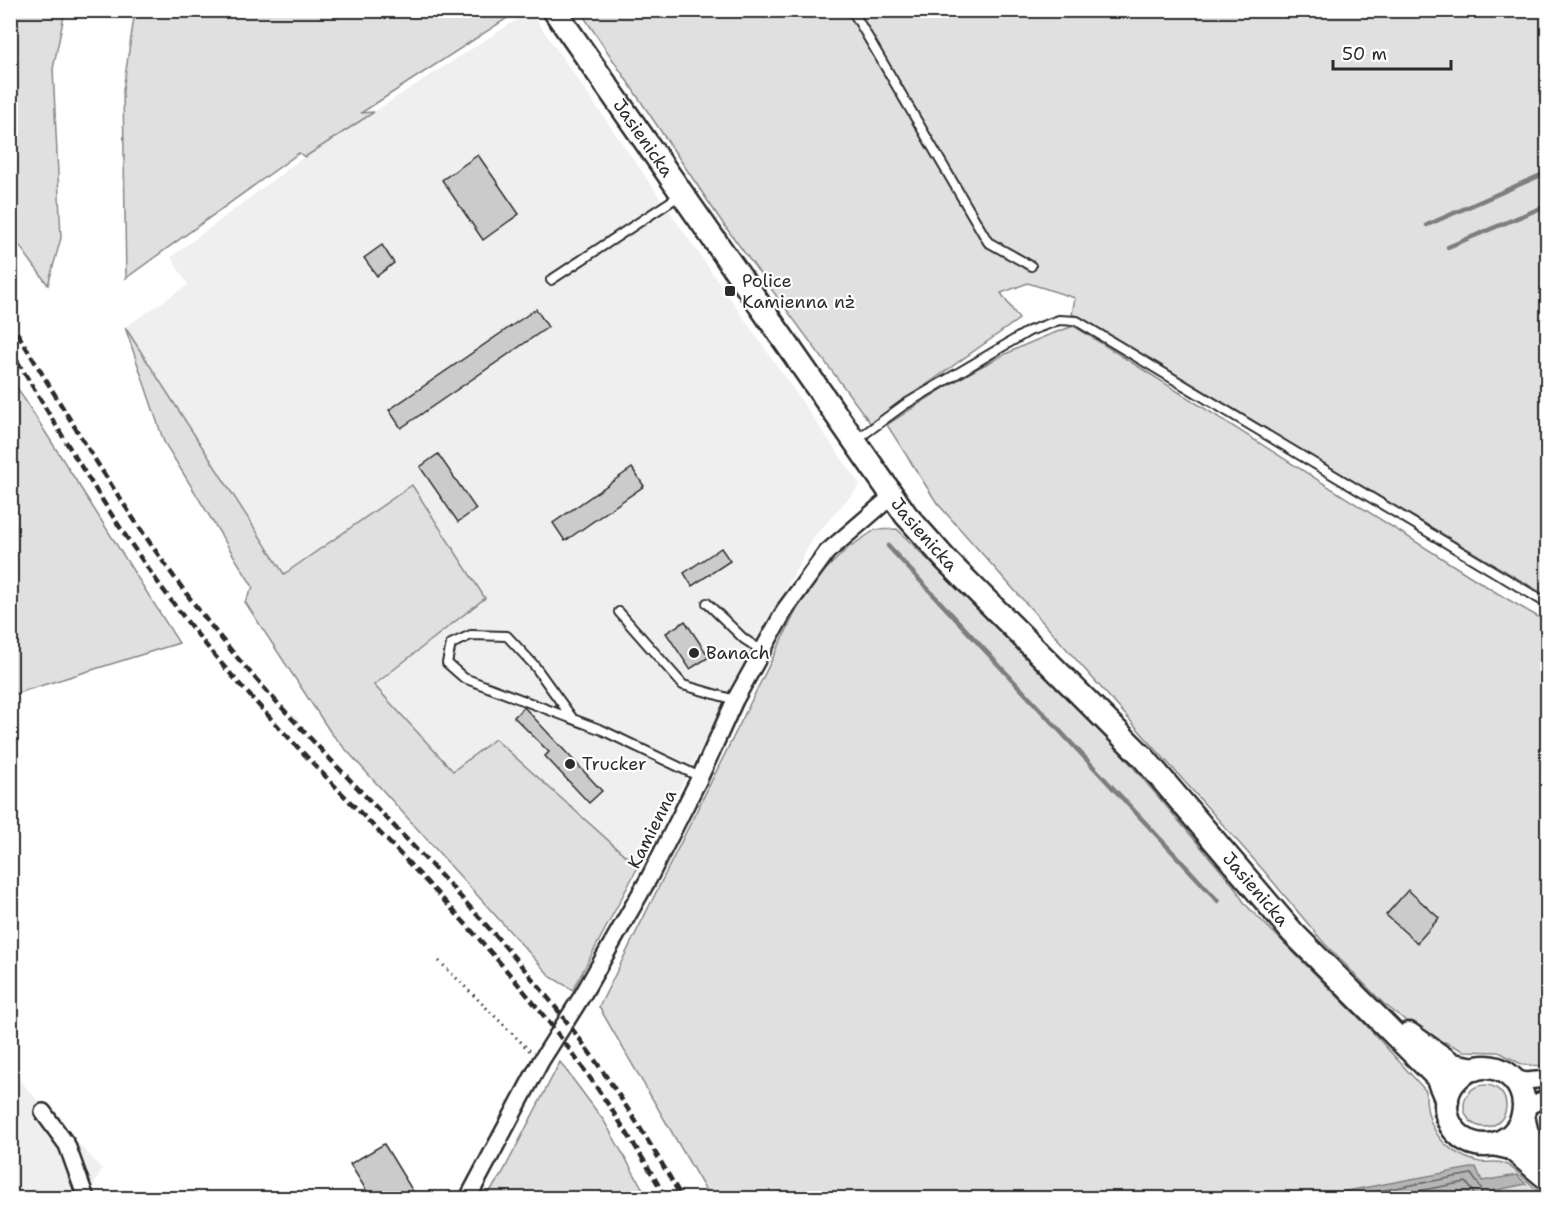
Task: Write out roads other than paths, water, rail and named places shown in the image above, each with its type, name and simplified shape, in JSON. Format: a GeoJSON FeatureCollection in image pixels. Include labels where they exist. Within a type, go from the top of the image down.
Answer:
{"type":"FeatureCollection","features":[{"type":"Feature","properties":{"kind":"main road","name":"Jasienicka"},"geometry":{"type":"LineString","coordinates":[[554,10],[892,496],[947,561],[1143,757],[1293,933],[1437,1077],[1447,1101]]}},
{"type":"Feature","properties":{"kind":"main road","name":"Jasienicka"},"geometry":{"type":"LineString","coordinates":[[1364,1002],[1453,1065],[1475,1069]]}},
{"type":"Feature","properties":{"kind":"main road"},"geometry":{"type":"LineString","coordinates":[[1548,1163],[1527,1134],[1521,1091],[1509,1076],[1491,1068],[1475,1069],[1456,1081],[1447,1101],[1449,1120],[1458,1134],[1474,1143],[1511,1148],[1548,1179]]}},
{"type":"Feature","properties":{"kind":"main road"},"geometry":{"type":"LineString","coordinates":[[1494,1144],[1511,1135],[1523,1115]]}},
{"type":"Feature","properties":{"kind":"street","name":"Kamienna"},"geometry":{"type":"LineString","coordinates":[[468,1198],[541,1061],[582,996],[649,878],[760,650],[804,581],[827,552],[892,496]]}},
{"type":"Feature","properties":{"kind":"street"},"geometry":{"type":"LineString","coordinates":[[1509,1076],[1525,1081],[1548,1079]]}},
{"type":"Feature","properties":{"kind":"street"},"geometry":{"type":"LineString","coordinates":[[1523,1115],[1529,1106],[1548,1097]]}},
{"type":"Feature","properties":{"kind":"street"},"geometry":{"type":"LineString","coordinates":[[43,1112],[67,1145],[86,1198]]}},
{"type":"Feature","properties":{"kind":"lane"},"geometry":{"type":"LineString","coordinates":[[852,10],[988,242],[1031,266]]}},
{"type":"Feature","properties":{"kind":"lane"},"geometry":{"type":"LineString","coordinates":[[551,280],[683,193]]}},
{"type":"Feature","properties":{"kind":"lane"},"geometry":{"type":"LineString","coordinates":[[855,441],[904,405],[1029,330],[1059,320],[1077,321],[1548,604]]}},
{"type":"Feature","properties":{"kind":"lane"},"geometry":{"type":"LineString","coordinates":[[707,603],[744,639],[760,650]]}},
{"type":"Feature","properties":{"kind":"lane"},"geometry":{"type":"LineString","coordinates":[[619,612],[683,685],[735,700]]}},
{"type":"Feature","properties":{"kind":"lane"},"geometry":{"type":"LineString","coordinates":[[573,719],[534,665],[507,636],[471,635],[450,644],[447,663],[464,678],[602,730],[700,777]]}},
{"type":"Feature","properties":{"kind":"water"},"geometry":{"type":"Polygon","coordinates":[[[1476,1167],[1482,1181],[1517,1175],[1526,1184],[1487,1192],[1489,1198],[1309,1198],[1476,1167]]]}},
{"type":"Feature","properties":{"kind":"waterway"},"geometry":{"type":"LineString","coordinates":[[1427,225],[1548,172]]}},
{"type":"Feature","properties":{"kind":"waterway"},"geometry":{"type":"LineString","coordinates":[[1448,247],[1548,205]]}},
{"type":"Feature","properties":{"kind":"waterway"},"geometry":{"type":"LineString","coordinates":[[888,546],[1218,901]]}},
{"type":"Feature","properties":{"kind":"railway"},"geometry":{"type":"LineString","coordinates":[[10,321],[147,539],[208,622],[277,702],[464,900],[556,1007],[613,1087],[682,1198]]}},
{"type":"Feature","properties":{"kind":"railway"},"geometry":{"type":"LineString","coordinates":[[10,349],[112,515],[197,634],[266,713],[500,962],[536,1006],[605,1099],[666,1198]]}},
{"type":"Feature","properties":{"kind":"place","name":"Police Kamienna nż"},"geometry":{"type":"Point","coordinates":[730,291]}},
{"type":"Feature","properties":{"kind":"place","name":"Banach"},"geometry":{"type":"Point","coordinates":[694,653]}},
{"type":"Feature","properties":{"kind":"place","name":"Trucker"},"geometry":{"type":"Point","coordinates":[570,764]}}]}
